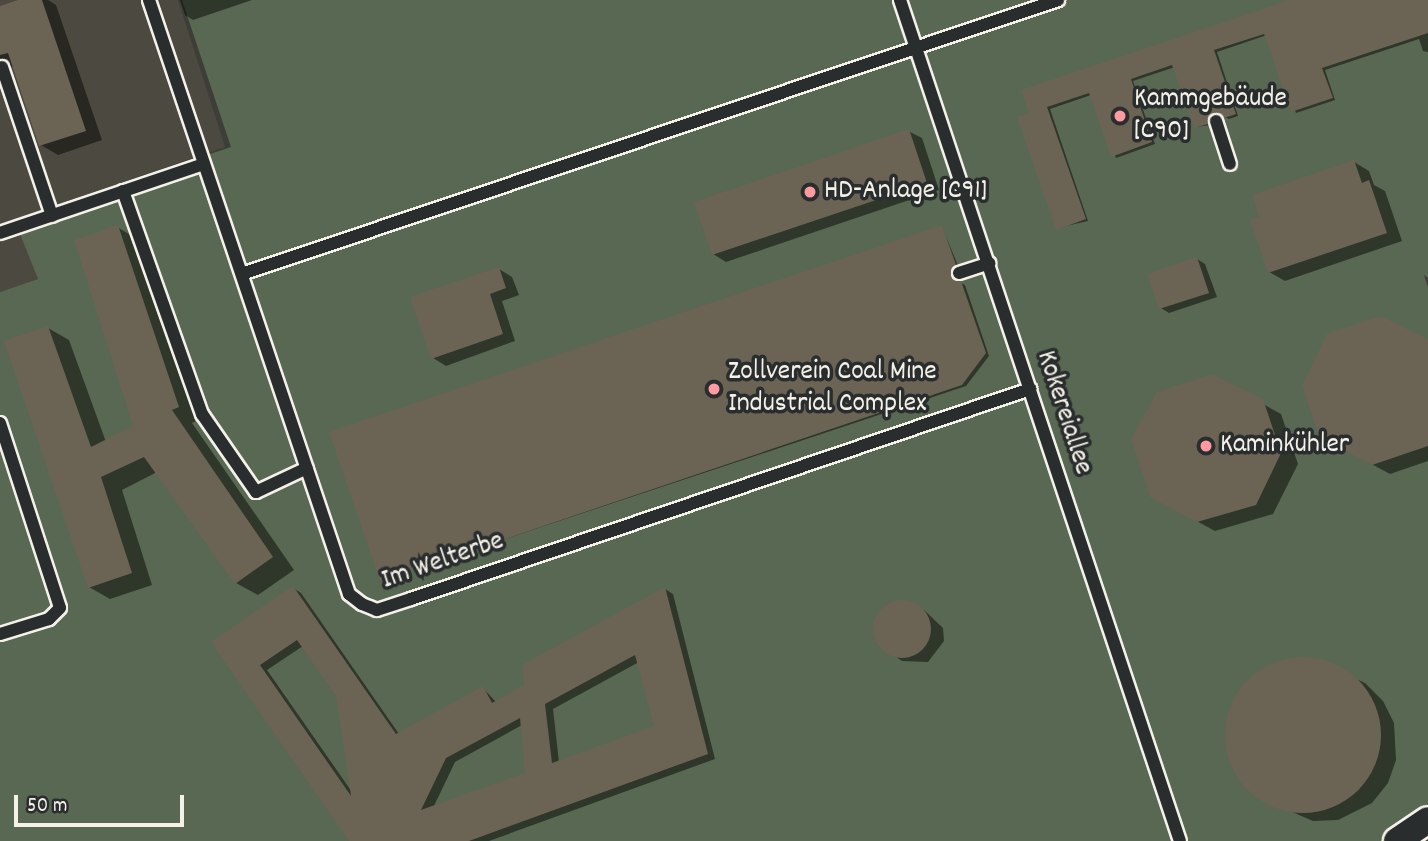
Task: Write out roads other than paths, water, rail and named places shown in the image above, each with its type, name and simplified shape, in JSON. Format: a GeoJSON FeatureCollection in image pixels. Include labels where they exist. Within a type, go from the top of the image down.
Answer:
{"type":"FeatureCollection","features":[{"type":"Feature","properties":{"kind":"street"},"geometry":{"type":"LineString","coordinates":[[1397,841],[1428,820]]}},
{"type":"Feature","properties":{"kind":"lane","name":"Im Welterbe"},"geometry":{"type":"LineString","coordinates":[[149,0],[349,594],[377,610],[1030,389]]}},
{"type":"Feature","properties":{"kind":"lane","name":"Kokereiallee"},"geometry":{"type":"LineString","coordinates":[[900,0],[1180,841]]}},
{"type":"Feature","properties":{"kind":"lane"},"geometry":{"type":"LineString","coordinates":[[242,274],[1058,0]]}},
{"type":"Feature","properties":{"kind":"lane"},"geometry":{"type":"LineString","coordinates":[[2,67],[52,216]]}},
{"type":"Feature","properties":{"kind":"lane"},"geometry":{"type":"LineString","coordinates":[[1216,121],[1230,164]]}},
{"type":"Feature","properties":{"kind":"lane"},"geometry":{"type":"LineString","coordinates":[[0,233],[204,164]]}},
{"type":"Feature","properties":{"kind":"lane"},"geometry":{"type":"LineString","coordinates":[[123,191],[202,414],[256,492],[307,468]]}},
{"type":"Feature","properties":{"kind":"lane"},"geometry":{"type":"LineString","coordinates":[[958,273],[989,263]]}},
{"type":"Feature","properties":{"kind":"lane"},"geometry":{"type":"LineString","coordinates":[[0,423],[60,608],[49,619],[0,634]]}},
{"type":"Feature","properties":{"kind":"place","name":"Kammgebäude [C90]"},"geometry":{"type":"Point","coordinates":[1120,116]}},
{"type":"Feature","properties":{"kind":"place","name":"HD-Anlage [C91]"},"geometry":{"type":"Point","coordinates":[810,192]}},
{"type":"Feature","properties":{"kind":"place","name":"Zollverein Coal Mine Industrial Complex"},"geometry":{"type":"Point","coordinates":[714,389]}},
{"type":"Feature","properties":{"kind":"place","name":"Kaminkühler"},"geometry":{"type":"Point","coordinates":[1206,446]}}]}
